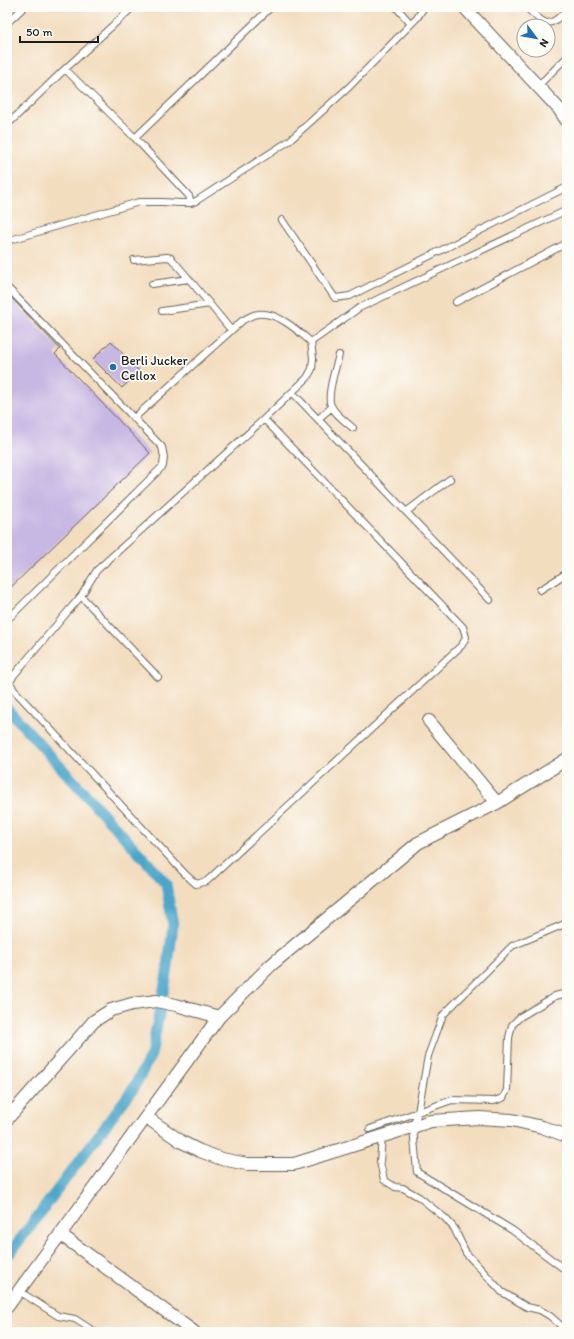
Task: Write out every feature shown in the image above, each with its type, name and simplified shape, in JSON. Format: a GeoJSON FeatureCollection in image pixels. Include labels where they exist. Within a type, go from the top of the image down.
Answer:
{"type":"FeatureCollection","features":[{"type":"Feature","properties":{"kind":"street"},"geometry":{"type":"LineString","coordinates":[[464,7],[538,86],[563,107],[567,121]]}},
{"type":"Feature","properties":{"kind":"street"},"geometry":{"type":"LineString","coordinates":[[429,721],[497,803]]}},
{"type":"Feature","properties":{"kind":"street"},"geometry":{"type":"LineString","coordinates":[[7,1307],[219,1017],[271,965],[418,843],[497,803],[567,759]]}},
{"type":"Feature","properties":{"kind":"street"},"geometry":{"type":"LineString","coordinates":[[7,1119],[94,1021],[111,1010],[132,1004],[156,1001],[219,1017]]}},
{"type":"Feature","properties":{"kind":"street"},"geometry":{"type":"LineString","coordinates":[[146,1117],[182,1142],[200,1151],[222,1159],[247,1164],[294,1164],[431,1121],[479,1118],[512,1120],[542,1127],[567,1136]]}},
{"type":"Feature","properties":{"kind":"street"},"geometry":{"type":"LineString","coordinates":[[60,1234],[194,1332]]}},
{"type":"Feature","properties":{"kind":"lane"},"geometry":{"type":"LineString","coordinates":[[7,23],[24,7]]}},
{"type":"Feature","properties":{"kind":"lane"},"geometry":{"type":"LineString","coordinates":[[7,125],[65,69],[133,7]]}},
{"type":"Feature","properties":{"kind":"lane"},"geometry":{"type":"LineString","coordinates":[[135,138],[271,7]]}},
{"type":"Feature","properties":{"kind":"lane"},"geometry":{"type":"LineString","coordinates":[[396,7],[411,24]]}},
{"type":"Feature","properties":{"kind":"lane"},"geometry":{"type":"LineString","coordinates":[[7,241],[139,202],[192,203],[196,201],[289,141],[348,88],[417,18],[424,7]]}},
{"type":"Feature","properties":{"kind":"lane"},"geometry":{"type":"LineString","coordinates":[[526,7],[542,21],[547,23],[557,20],[567,10]]}},
{"type":"Feature","properties":{"kind":"lane"},"geometry":{"type":"LineString","coordinates":[[538,86],[567,57]]}},
{"type":"Feature","properties":{"kind":"lane"},"geometry":{"type":"LineString","coordinates":[[65,69],[135,138],[189,196],[192,203]]}},
{"type":"Feature","properties":{"kind":"lane"},"geometry":{"type":"LineString","coordinates":[[282,220],[335,298],[340,298],[350,296],[567,187]]}},
{"type":"Feature","properties":{"kind":"lane"},"geometry":{"type":"LineString","coordinates":[[311,342],[359,308],[567,210]]}},
{"type":"Feature","properties":{"kind":"lane"},"geometry":{"type":"LineString","coordinates":[[456,302],[567,243]]}},
{"type":"Feature","properties":{"kind":"lane"},"geometry":{"type":"LineString","coordinates":[[134,260],[167,257],[171,258],[231,330]]}},
{"type":"Feature","properties":{"kind":"lane"},"geometry":{"type":"LineString","coordinates":[[152,284],[189,279]]}},
{"type":"Feature","properties":{"kind":"lane"},"geometry":{"type":"LineString","coordinates":[[7,287],[162,447],[164,456],[163,466],[7,620]]}},
{"type":"Feature","properties":{"kind":"lane"},"geometry":{"type":"LineString","coordinates":[[162,311],[210,304]]}},
{"type":"Feature","properties":{"kind":"lane"},"geometry":{"type":"LineString","coordinates":[[134,418],[231,330],[243,320],[256,314],[266,314],[293,326],[311,342],[314,358],[312,368],[307,378],[264,419],[97,570],[81,596],[14,675],[10,682],[14,690],[196,884],[206,881],[462,645],[466,637],[462,627],[264,419]]}},
{"type":"Feature","properties":{"kind":"lane"},"geometry":{"type":"LineString","coordinates":[[339,355],[329,399],[332,407],[338,415],[353,428]]}},
{"type":"Feature","properties":{"kind":"lane"},"geometry":{"type":"LineString","coordinates":[[292,392],[490,600]]}},
{"type":"Feature","properties":{"kind":"lane"},"geometry":{"type":"LineString","coordinates":[[318,419],[332,407]]}},
{"type":"Feature","properties":{"kind":"lane"},"geometry":{"type":"LineString","coordinates":[[406,512],[450,478]]}},
{"type":"Feature","properties":{"kind":"lane"},"geometry":{"type":"LineString","coordinates":[[540,590],[567,573]]}},
{"type":"Feature","properties":{"kind":"lane"},"geometry":{"type":"LineString","coordinates":[[81,596],[158,677]]}},
{"type":"Feature","properties":{"kind":"lane"},"geometry":{"type":"LineString","coordinates":[[567,923],[512,946],[443,1015],[428,1056],[418,1112],[413,1127],[416,1172],[512,1230],[567,1271]]}},
{"type":"Feature","properties":{"kind":"lane"},"geometry":{"type":"LineString","coordinates":[[370,1129],[452,1100],[494,1101],[503,1098],[507,1090],[509,1038],[512,1025],[520,1017],[555,996],[567,994]]}},
{"type":"Feature","properties":{"kind":"lane"},"geometry":{"type":"LineString","coordinates":[[382,1137],[380,1162],[384,1180],[395,1187],[402,1188],[419,1197],[445,1218],[454,1228],[466,1253],[502,1292],[526,1307],[540,1310],[567,1330]]}},
{"type":"Feature","properties":{"kind":"lane"},"geometry":{"type":"LineString","coordinates":[[19,1291],[58,1316],[75,1319],[96,1332]]}},
{"type":"Feature","properties":{"kind":"building"},"geometry":{"type":"Polygon","coordinates":[[[7,293],[60,349],[55,354],[150,453],[7,591],[7,293]]]}},
{"type":"Feature","properties":{"kind":"building"},"geometry":{"type":"Polygon","coordinates":[[[111,341],[139,371],[122,388],[93,359],[111,341]]]}},
{"type":"Feature","properties":{"kind":"waterway"},"geometry":{"type":"LineString","coordinates":[[7,708],[166,884],[173,925],[167,974],[151,1055],[133,1089],[7,1257]]}},
{"type":"Feature","properties":{"kind":"place","name":"Berli Jucker Cellox"},"geometry":{"type":"Point","coordinates":[113,367]}}]}
